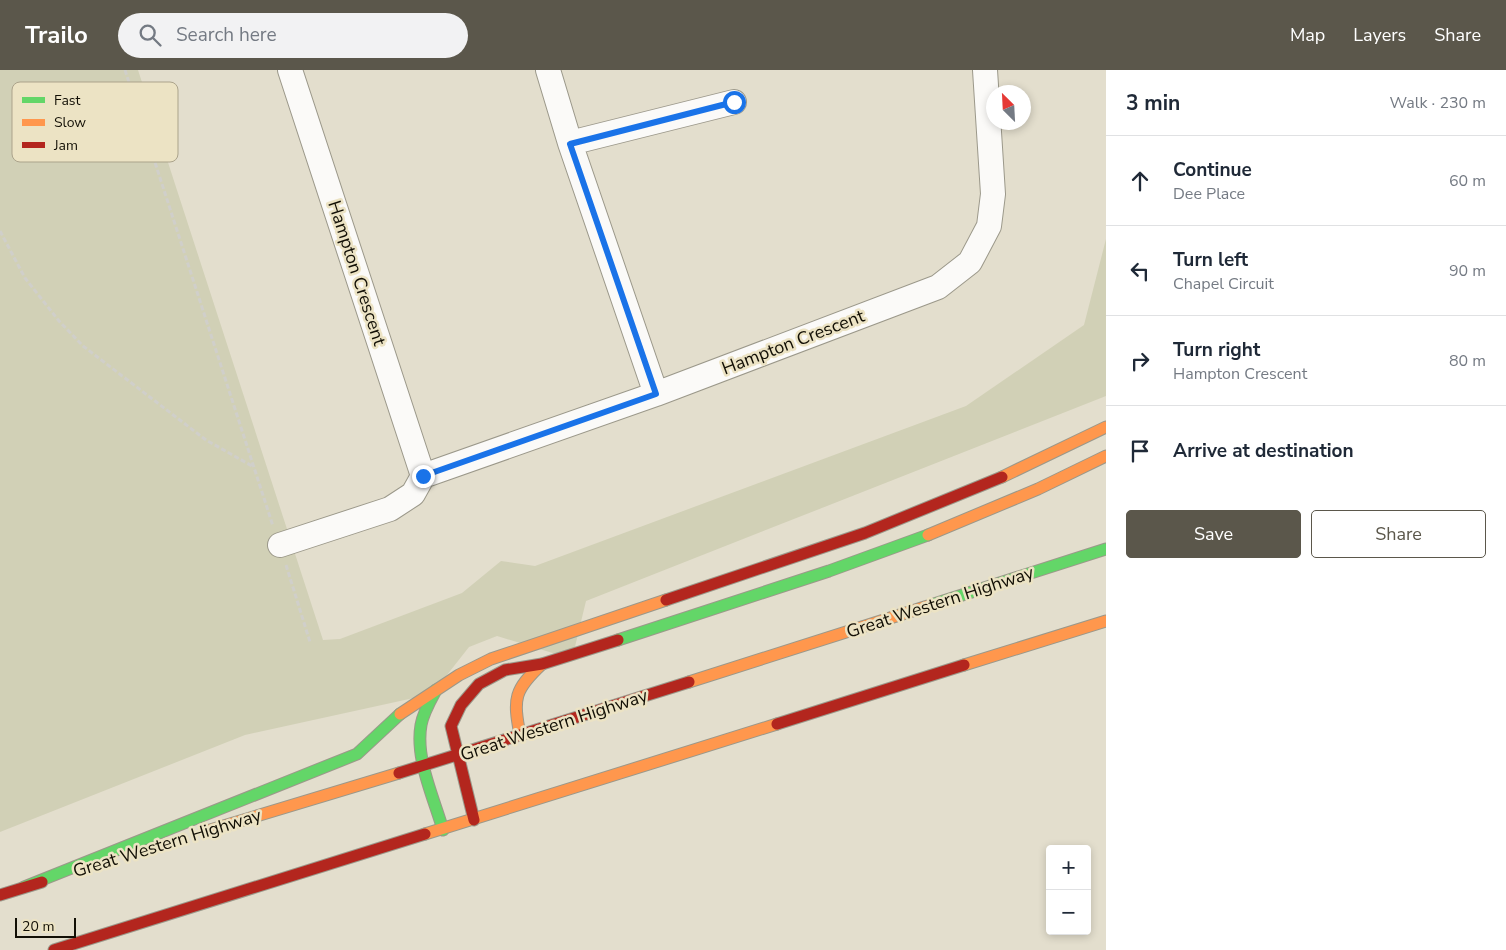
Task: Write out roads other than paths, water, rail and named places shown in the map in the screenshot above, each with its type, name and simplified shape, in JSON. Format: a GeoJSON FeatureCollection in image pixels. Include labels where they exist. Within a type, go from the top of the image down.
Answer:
{"type":"FeatureCollection","features":[{"type":"Feature","properties":{"kind":"highway"},"geometry":{"type":"LineString","coordinates":[[24,887],[357,754],[408,707],[459,675],[491,659],[865,533],[1022,470],[1106,427]]}},
{"type":"Feature","properties":{"kind":"highway"},"geometry":{"type":"LineString","coordinates":[[474,820],[456,756],[451,726],[461,705],[479,684],[505,670],[542,664],[850,564],[936,534],[1106,456]]}},
{"type":"Feature","properties":{"kind":"highway","name":"Great Western Highway"},"geometry":{"type":"LineString","coordinates":[[191,836],[456,756],[1106,549]]}},
{"type":"Feature","properties":{"kind":"highway"},"geometry":{"type":"LineString","coordinates":[[54,950],[1106,622]]}},
{"type":"Feature","properties":{"kind":"highway"},"geometry":{"type":"LineString","coordinates":[[520,735],[513,701],[520,683],[542,664]]}},
{"type":"Feature","properties":{"kind":"highway"},"geometry":{"type":"LineString","coordinates":[[436,690],[424,714],[420,734],[443,830]]}},
{"type":"Feature","properties":{"kind":"highway","name":"Great Western Highway"},"geometry":{"type":"LineString","coordinates":[[0,895],[163,844]]}},
{"type":"Feature","properties":{"kind":"street","name":"Hampton Crescent"},"geometry":{"type":"LineString","coordinates":[[290,70],[423,476],[656,394],[938,287],[970,262],[989,226],[993,194],[986,70]]}},
{"type":"Feature","properties":{"kind":"street"},"geometry":{"type":"LineString","coordinates":[[548,70],[570,144],[656,394]]}},
{"type":"Feature","properties":{"kind":"street"},"geometry":{"type":"LineString","coordinates":[[570,144],[734,102]]}},
{"type":"Feature","properties":{"kind":"street"},"geometry":{"type":"LineString","coordinates":[[280,545],[390,509],[413,494],[423,476]]}}]}
